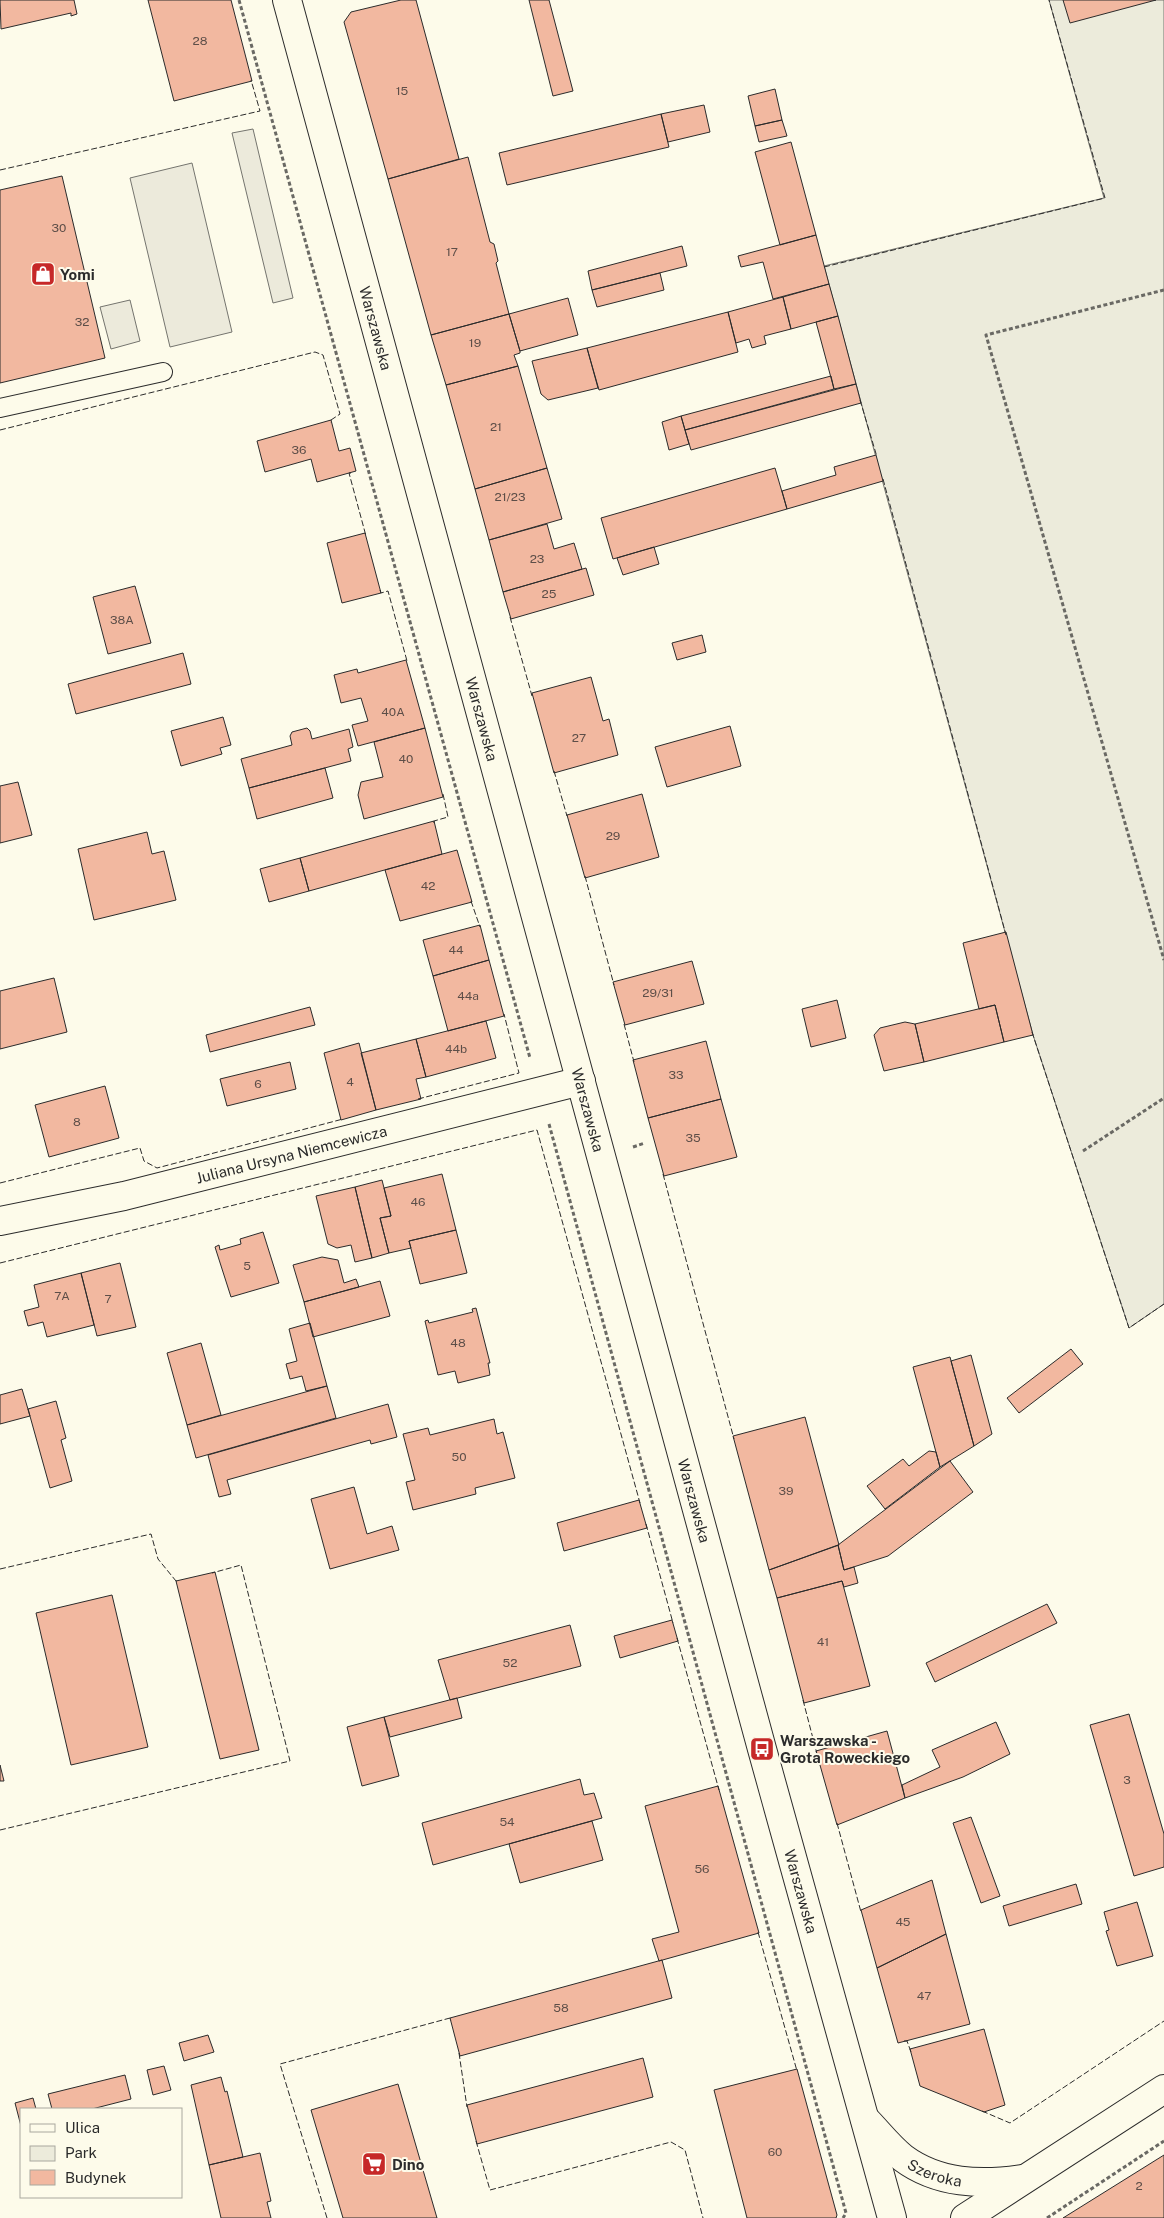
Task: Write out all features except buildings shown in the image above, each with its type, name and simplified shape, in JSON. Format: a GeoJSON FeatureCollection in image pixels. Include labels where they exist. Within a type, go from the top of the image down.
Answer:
{"type":"FeatureCollection","features":[{"type":"Feature","properties":{"kind":"main road","name":"Warszawska"},"geometry":{"type":"LineString","coordinates":[[293,1],[581,1081],[892,2218]]}},
{"type":"Feature","properties":{"kind":"main road","name":"Juliana Ursyna Niemcewicza"},"geometry":{"type":"LineString","coordinates":[[0,1221],[124,1196],[581,1081]]}},
{"type":"Feature","properties":{"kind":"main road","name":"Szeroka"},"geometry":{"type":"LineString","coordinates":[[965,2218],[1164,2089]]}},
{"type":"Feature","properties":{"kind":"main road","name":"Szeroka"},"geometry":{"type":"LineString","coordinates":[[863,2117],[902,2158],[932,2174],[963,2182],[993,2183],[1026,2178]]}},
{"type":"Feature","properties":{"kind":"lane"},"geometry":{"type":"LineString","coordinates":[[0,408],[163,372]]}},
{"type":"Feature","properties":{"kind":"path"},"geometry":{"type":"LineString","coordinates":[[239,0],[846,2213],[843,2218]]}},
{"type":"Feature","properties":{"kind":"path"},"geometry":{"type":"LineString","coordinates":[[1164,290],[986,334],[1164,960]]}},
{"type":"Feature","properties":{"kind":"path"},"geometry":{"type":"LineString","coordinates":[[1082,1151],[1164,1098]]}},
{"type":"Feature","properties":{"kind":"path"},"geometry":{"type":"LineString","coordinates":[[1047,2218],[1164,2141]]}},
{"type":"Feature","properties":{"kind":"green space"},"geometry":{"type":"Polygon","coordinates":[[[1049,0],[1164,0],[1164,1304],[1129,1328],[1033,1035],[824,266],[1104,198],[1049,0]]]}},
{"type":"Feature","properties":{"kind":"shaded area"},"geometry":{"type":"Polygon","coordinates":[[[253,129],[293,298],[273,303],[232,133],[253,129]]]}},
{"type":"Feature","properties":{"kind":"shaded area"},"geometry":{"type":"Polygon","coordinates":[[[192,163],[232,332],[170,347],[130,178],[192,163]]]}},
{"type":"Feature","properties":{"kind":"shaded area"},"geometry":{"type":"Polygon","coordinates":[[[130,300],[140,341],[111,349],[100,307],[130,300]]]}},
{"type":"Feature","properties":{"kind":"fence"},"geometry":{"type":"LineString","coordinates":[[824,267],[1105,198],[1049,0]]}},
{"type":"Feature","properties":{"kind":"fence"},"geometry":{"type":"LineString","coordinates":[[0,170],[260,111],[251,80]]}},
{"type":"Feature","properties":{"kind":"fence"},"geometry":{"type":"LineString","coordinates":[[0,430],[315,352],[323,355],[340,414],[331,420],[331,423]]}},
{"type":"Feature","properties":{"kind":"fence"},"geometry":{"type":"LineString","coordinates":[[860,400],[877,457]]}},
{"type":"Feature","properties":{"kind":"fence"},"geometry":{"type":"LineString","coordinates":[[351,473],[349,473],[366,536]]}},
{"type":"Feature","properties":{"kind":"fence"},"geometry":{"type":"LineString","coordinates":[[883,479],[1006,935]]}},
{"type":"Feature","properties":{"kind":"fence"},"geometry":{"type":"LineString","coordinates":[[380,590],[381,593],[388,591],[407,661]]}},
{"type":"Feature","properties":{"kind":"fence"},"geometry":{"type":"LineString","coordinates":[[510,617],[532,696]]}},
{"type":"Feature","properties":{"kind":"fence"},"geometry":{"type":"LineString","coordinates":[[554,771],[567,816]]}},
{"type":"Feature","properties":{"kind":"fence"},"geometry":{"type":"LineString","coordinates":[[434,823],[434,821],[448,817],[443,794]]}},
{"type":"Feature","properties":{"kind":"fence"},"geometry":{"type":"LineString","coordinates":[[585,876],[614,985]]}},
{"type":"Feature","properties":{"kind":"fence"},"geometry":{"type":"LineString","coordinates":[[471,901],[480,927]]}},
{"type":"Feature","properties":{"kind":"fence"},"geometry":{"type":"LineString","coordinates":[[418,1099],[519,1073],[504,1014]]}},
{"type":"Feature","properties":{"kind":"fence"},"geometry":{"type":"LineString","coordinates":[[624,1024],[634,1062]]}},
{"type":"Feature","properties":{"kind":"fence"},"geometry":{"type":"LineString","coordinates":[[1032,1032],[1129,1328],[1164,1304]]}},
{"type":"Feature","properties":{"kind":"fence"},"geometry":{"type":"LineString","coordinates":[[0,1183],[140,1148],[144,1161],[157,1168],[343,1119]]}},
{"type":"Feature","properties":{"kind":"fence"},"geometry":{"type":"LineString","coordinates":[[0,1263],[537,1130],[640,1503]]}},
{"type":"Feature","properties":{"kind":"fence"},"geometry":{"type":"LineString","coordinates":[[663,1174],[734,1439]]}},
{"type":"Feature","properties":{"kind":"fence"},"geometry":{"type":"LineString","coordinates":[[646,1524],[673,1623]]}},
{"type":"Feature","properties":{"kind":"fence"},"geometry":{"type":"LineString","coordinates":[[0,1569],[151,1534],[158,1559],[178,1581]]}},
{"type":"Feature","properties":{"kind":"fence"},"geometry":{"type":"LineString","coordinates":[[0,1830],[290,1761],[241,1565],[212,1573]]}},
{"type":"Feature","properties":{"kind":"fence"},"geometry":{"type":"LineString","coordinates":[[677,1638],[719,1790]]}},
{"type":"Feature","properties":{"kind":"fence"},"geometry":{"type":"LineString","coordinates":[[803,1700],[817,1754]]}},
{"type":"Feature","properties":{"kind":"fence"},"geometry":{"type":"LineString","coordinates":[[837,1823],[861,1912]]}},
{"type":"Feature","properties":{"kind":"fence"},"geometry":{"type":"LineString","coordinates":[[758,1932],[797,2071]]}},
{"type":"Feature","properties":{"kind":"fence"},"geometry":{"type":"LineString","coordinates":[[327,2218],[280,2064],[450,2018],[451,2021]]}},
{"type":"Feature","properties":{"kind":"fence"},"geometry":{"type":"LineString","coordinates":[[982,2111],[1010,2123],[1164,2021]]}},
{"type":"Feature","properties":{"kind":"fence"},"geometry":{"type":"LineString","coordinates":[[904,2041],[907,2041],[911,2052]]}},
{"type":"Feature","properties":{"kind":"fence"},"geometry":{"type":"LineString","coordinates":[[459,2053],[467,2107]]}},
{"type":"Feature","properties":{"kind":"fence"},"geometry":{"type":"LineString","coordinates":[[476,2141],[490,2190],[671,2142],[685,2150],[703,2218]]}},
{"type":"Feature","properties":{"kind":"place","name":"Yomi"},"geometry":{"type":"Point","coordinates":[43,274]}},
{"type":"Feature","properties":{"kind":"place","name":"Warszawska - Grota Roweckiego"},"geometry":{"type":"Point","coordinates":[762,1749]}},
{"type":"Feature","properties":{"kind":"place","name":"Dino"},"geometry":{"type":"Point","coordinates":[374,2164]}}]}
